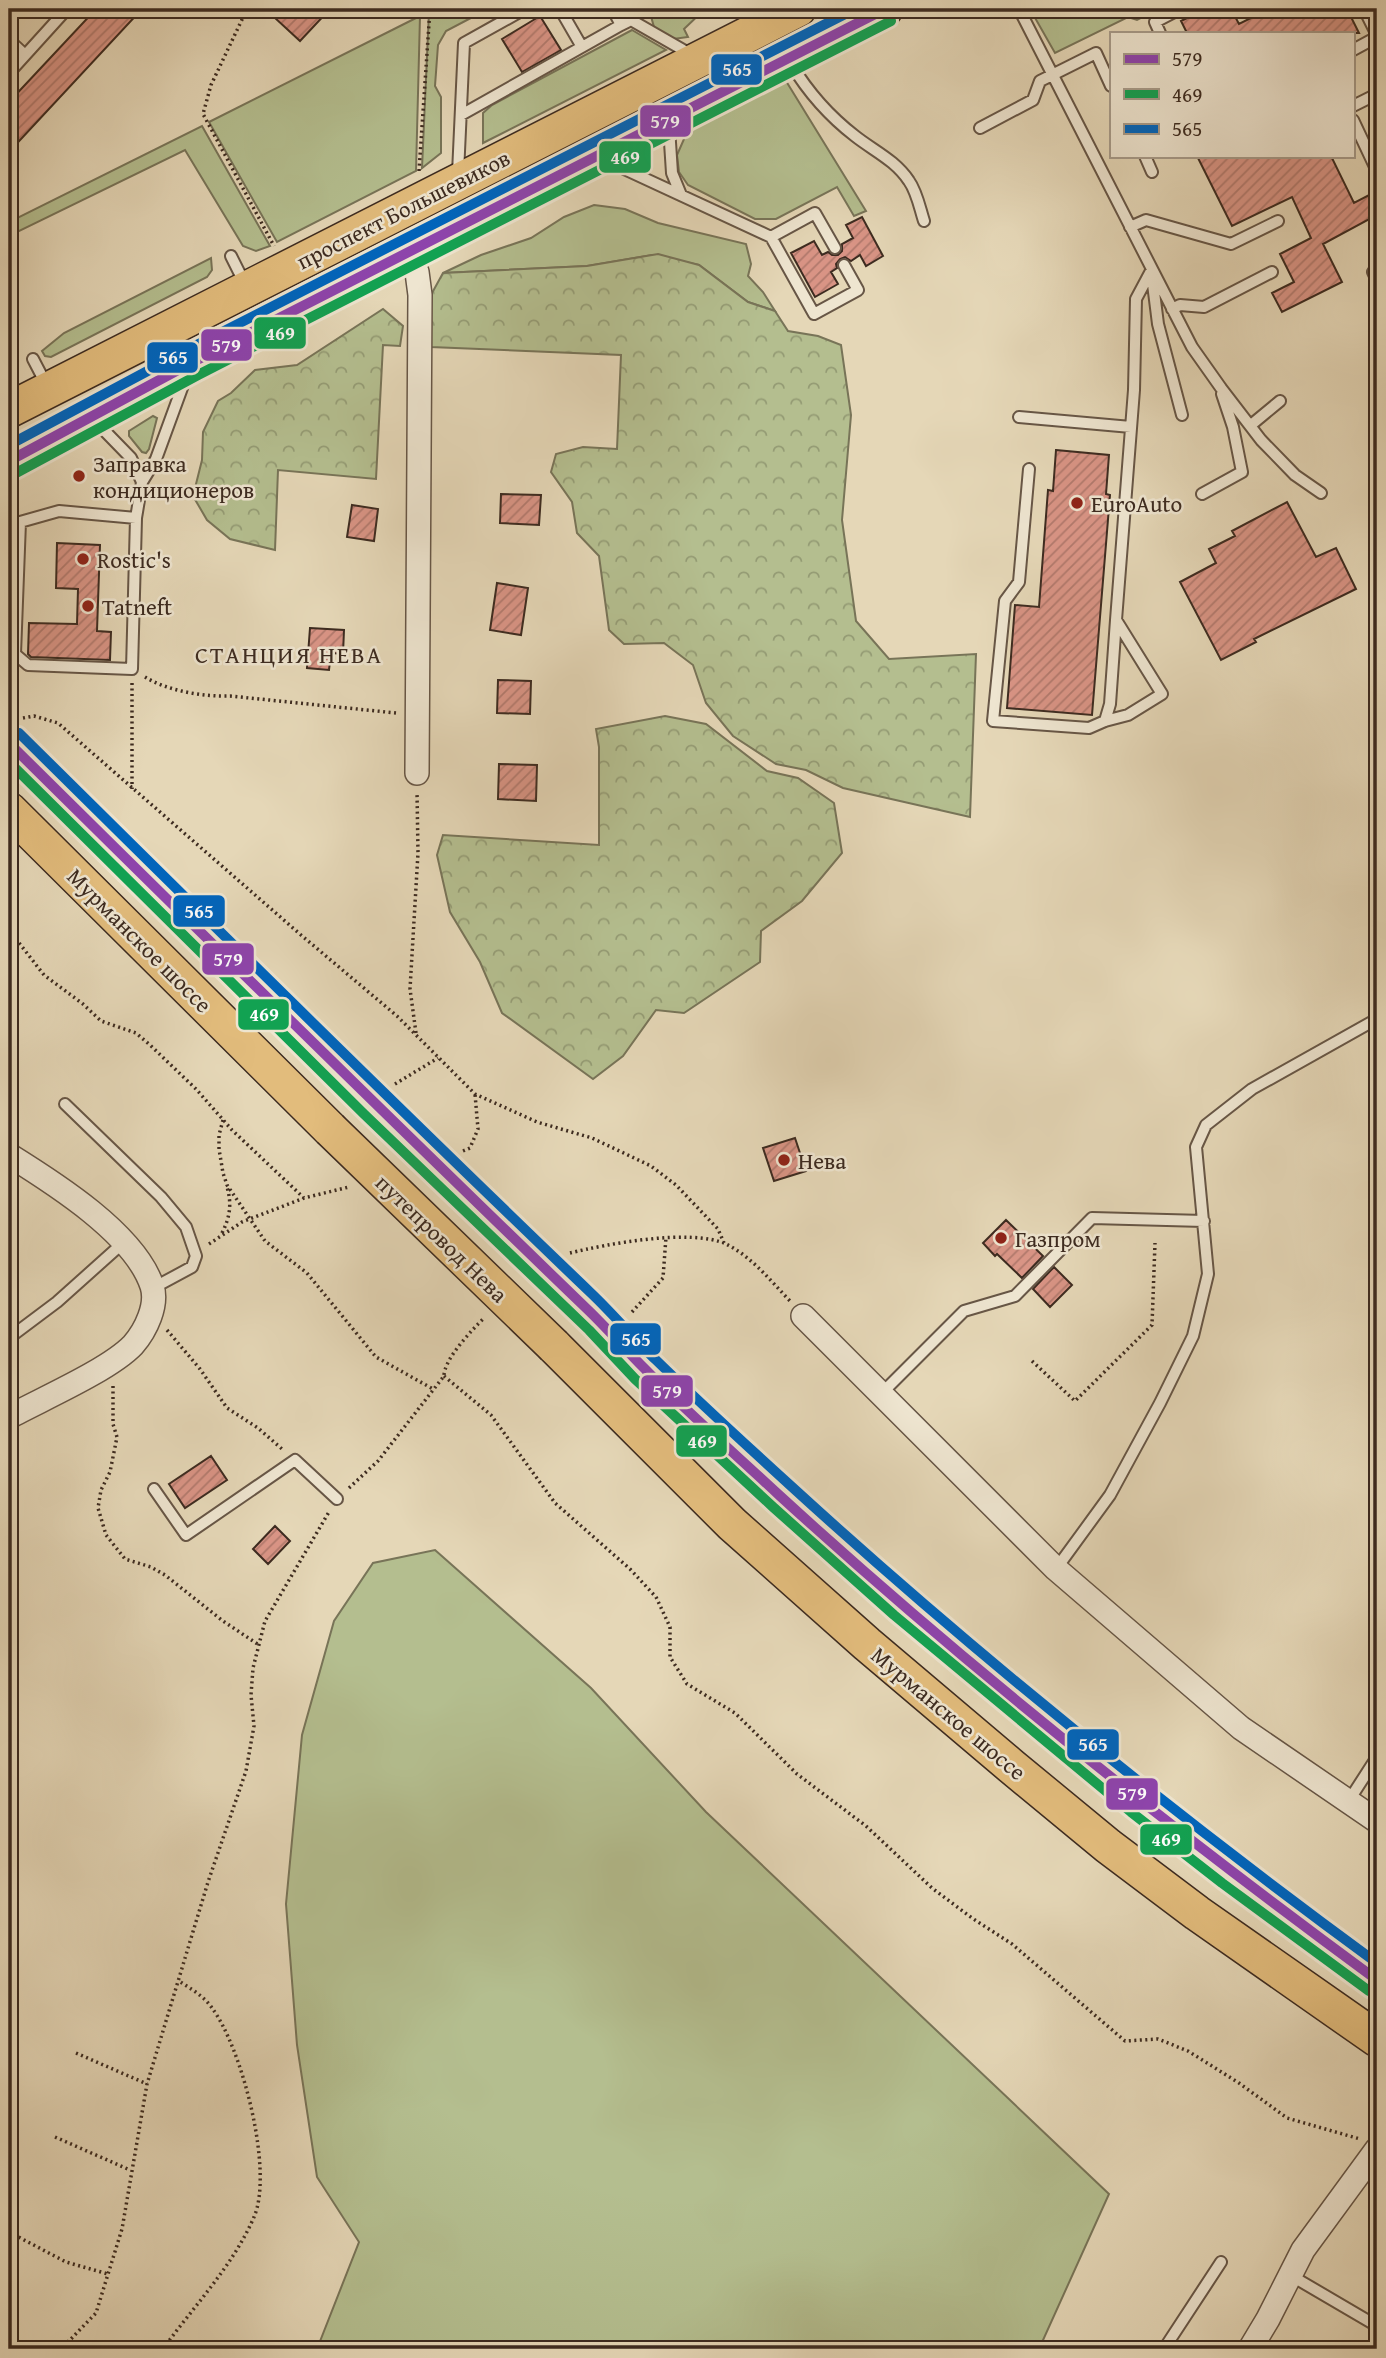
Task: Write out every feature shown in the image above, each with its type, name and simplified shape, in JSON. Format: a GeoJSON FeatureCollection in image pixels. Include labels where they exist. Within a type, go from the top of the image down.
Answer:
{"type":"FeatureCollection","features":[{"type":"Feature","properties":{"kind":"main road","name":"проспект Большевиков"},"geometry":{"type":"LineString","coordinates":[[9,461],[191,363],[885,9]]}},
{"type":"Feature","properties":{"kind":"main road","name":"проспект Большевиков"},"geometry":{"type":"LineString","coordinates":[[9,410],[793,10]]}},
{"type":"Feature","properties":{"kind":"main road","name":"Мурманское шоссе"},"geometry":{"type":"LineString","coordinates":[[16,730],[385,1094]]}},
{"type":"Feature","properties":{"kind":"main road","name":"Мурманское шоссе"},"geometry":{"type":"LineString","coordinates":[[9,810],[330,1129]]}},
{"type":"Feature","properties":{"kind":"main road"},"geometry":{"type":"LineString","coordinates":[[385,1094],[616,1316],[645,1369],[782,1497],[1013,1697],[1230,1872],[1377,1980]]}},
{"type":"Feature","properties":{"kind":"main road","name":"путепровод Нева"},"geometry":{"type":"LineString","coordinates":[[330,1129],[554,1346]]}},
{"type":"Feature","properties":{"kind":"main road","name":"Мурманское шоссе"},"geometry":{"type":"LineString","coordinates":[[554,1346],[732,1524],[867,1644],[1011,1766],[1108,1846],[1197,1913],[1377,2039]]}},
{"type":"Feature","properties":{"kind":"street"},"geometry":{"type":"LineString","coordinates":[[793,10],[799,52]]}},
{"type":"Feature","properties":{"kind":"street"},"geometry":{"type":"LineString","coordinates":[[407,252],[417,272],[420,295],[417,773]]}},
{"type":"Feature","properties":{"kind":"street"},"geometry":{"type":"LineString","coordinates":[[9,1155],[93,1214],[124,1242],[142,1265],[153,1288],[152,1312],[133,1344],[114,1359],[9,1417]]}},
{"type":"Feature","properties":{"kind":"street"},"geometry":{"type":"LineString","coordinates":[[803,1316],[1056,1569],[1241,1728],[1377,1821]]}},
{"type":"Feature","properties":{"kind":"street"},"geometry":{"type":"LineString","coordinates":[[1250,2349],[1303,2250],[1371,2145]]}},
{"type":"Feature","properties":{"kind":"lane"},"geometry":{"type":"LineString","coordinates":[[9,74],[67,9]]}},
{"type":"Feature","properties":{"kind":"lane"},"geometry":{"type":"LineString","coordinates":[[457,182],[464,43],[525,9]]}},
{"type":"Feature","properties":{"kind":"lane"},"geometry":{"type":"LineString","coordinates":[[560,9],[582,47]]}},
{"type":"Feature","properties":{"kind":"lane"},"geometry":{"type":"LineString","coordinates":[[1019,9],[1192,347],[1261,440],[1295,475],[1321,493]]}},
{"type":"Feature","properties":{"kind":"lane"},"geometry":{"type":"LineString","coordinates":[[1160,32],[1155,22],[1180,9]]}},
{"type":"Feature","properties":{"kind":"lane"},"geometry":{"type":"LineString","coordinates":[[1354,49],[1377,36],[1364,9]]}},
{"type":"Feature","properties":{"kind":"lane"},"geometry":{"type":"LineString","coordinates":[[614,12],[621,25]]}},
{"type":"Feature","properties":{"kind":"lane"},"geometry":{"type":"LineString","coordinates":[[461,115],[631,20],[670,44],[700,58]]}},
{"type":"Feature","properties":{"kind":"lane"},"geometry":{"type":"LineString","coordinates":[[9,40],[25,55]]}},
{"type":"Feature","properties":{"kind":"lane"},"geometry":{"type":"LineString","coordinates":[[799,52],[805,88],[857,138],[886,155],[910,182],[924,221]]}},
{"type":"Feature","properties":{"kind":"lane"},"geometry":{"type":"LineString","coordinates":[[980,128],[1033,100],[1040,81],[1096,53],[1110,84]]}},
{"type":"Feature","properties":{"kind":"lane"},"geometry":{"type":"LineString","coordinates":[[1354,106],[1377,94]]}},
{"type":"Feature","properties":{"kind":"lane"},"geometry":{"type":"LineString","coordinates":[[670,120],[672,173],[681,195]]}},
{"type":"Feature","properties":{"kind":"lane"},"geometry":{"type":"LineString","coordinates":[[1354,122],[1377,171]]}},
{"type":"Feature","properties":{"kind":"lane"},"geometry":{"type":"LineString","coordinates":[[1146,158],[1152,172]]}},
{"type":"Feature","properties":{"kind":"lane"},"geometry":{"type":"LineString","coordinates":[[581,164],[622,168],[771,237],[814,314],[858,289],[844,265]]}},
{"type":"Feature","properties":{"kind":"lane"},"geometry":{"type":"LineString","coordinates":[[771,237],[815,213],[835,248]]}},
{"type":"Feature","properties":{"kind":"lane"},"geometry":{"type":"LineString","coordinates":[[1130,227],[1146,220],[1231,244],[1278,220]]}},
{"type":"Feature","properties":{"kind":"lane"},"geometry":{"type":"LineString","coordinates":[[231,256],[248,288]]}},
{"type":"Feature","properties":{"kind":"lane"},"geometry":{"type":"LineString","coordinates":[[1377,267],[1373,272],[1377,281]]}},
{"type":"Feature","properties":{"kind":"lane"},"geometry":{"type":"LineString","coordinates":[[1152,270],[1158,324],[1182,415]]}},
{"type":"Feature","properties":{"kind":"lane"},"geometry":{"type":"LineString","coordinates":[[1105,721],[1110,704],[1131,426],[1136,299],[1152,270]]}},
{"type":"Feature","properties":{"kind":"lane"},"geometry":{"type":"LineString","coordinates":[[1172,309],[1180,305],[1204,307],[1272,272]]}},
{"type":"Feature","properties":{"kind":"lane"},"geometry":{"type":"LineString","coordinates":[[33,359],[49,389]]}},
{"type":"Feature","properties":{"kind":"lane"},"geometry":{"type":"LineString","coordinates":[[136,518],[59,511],[20,522],[15,654],[28,665],[131,669],[136,518],[142,482],[156,459],[191,363]]}},
{"type":"Feature","properties":{"kind":"lane"},"geometry":{"type":"LineString","coordinates":[[1202,494],[1242,472],[1233,427],[1220,388]]}},
{"type":"Feature","properties":{"kind":"lane"},"geometry":{"type":"LineString","coordinates":[[1251,425],[1280,401]]}},
{"type":"Feature","properties":{"kind":"lane"},"geometry":{"type":"LineString","coordinates":[[91,418],[116,440],[131,458],[142,482]]}},
{"type":"Feature","properties":{"kind":"lane"},"geometry":{"type":"LineString","coordinates":[[1019,418],[1131,426]]}},
{"type":"Feature","properties":{"kind":"lane"},"geometry":{"type":"LineString","coordinates":[[1029,469],[1019,582],[1005,601],[993,720],[1089,728],[1128,715],[1162,694],[1116,620]]}},
{"type":"Feature","properties":{"kind":"lane"},"geometry":{"type":"LineString","coordinates":[[1056,1569],[1110,1495],[1193,1336],[1208,1274],[1196,1147],[1206,1125],[1252,1089],[1377,1018]]}},
{"type":"Feature","properties":{"kind":"lane"},"geometry":{"type":"LineString","coordinates":[[65,1104],[161,1197],[186,1227],[196,1256],[192,1266],[153,1288]]}},
{"type":"Feature","properties":{"kind":"lane"},"geometry":{"type":"LineString","coordinates":[[881,1394],[964,1311],[1015,1296],[1092,1218],[1204,1221]]}},
{"type":"Feature","properties":{"kind":"lane"},"geometry":{"type":"LineString","coordinates":[[9,1338],[57,1302],[124,1242]]}},
{"type":"Feature","properties":{"kind":"lane"},"geometry":{"type":"LineString","coordinates":[[154,1489],[186,1535],[295,1461],[337,1499]]}},
{"type":"Feature","properties":{"kind":"lane"},"geometry":{"type":"LineString","coordinates":[[1347,1802],[1377,1757]]}},
{"type":"Feature","properties":{"kind":"lane"},"geometry":{"type":"LineString","coordinates":[[1164,2349],[1221,2262]]}},
{"type":"Feature","properties":{"kind":"lane"},"geometry":{"type":"LineString","coordinates":[[1290,2276],[1377,2326]]}},
{"type":"Feature","properties":{"kind":"path"},"geometry":{"type":"LineString","coordinates":[[247,9],[211,85],[203,114],[274,247]]}},
{"type":"Feature","properties":{"kind":"path"},"geometry":{"type":"LineString","coordinates":[[418,173],[430,9]]}},
{"type":"Feature","properties":{"kind":"path"},"geometry":{"type":"LineString","coordinates":[[131,669],[152,681],[214,696],[417,715]]}},
{"type":"Feature","properties":{"kind":"path"},"geometry":{"type":"LineString","coordinates":[[131,669],[132,789]]}},
{"type":"Feature","properties":{"kind":"path"},"geometry":{"type":"LineString","coordinates":[[16,730],[34,716],[58,723],[397,1016],[475,1094],[537,1122],[592,1138],[652,1166],[676,1185],[718,1229],[724,1243]]}},
{"type":"Feature","properties":{"kind":"path"},"geometry":{"type":"LineString","coordinates":[[416,1035],[410,989],[418,853],[417,773]]}},
{"type":"Feature","properties":{"kind":"path"},"geometry":{"type":"LineString","coordinates":[[9,930],[44,975],[101,1021],[136,1033],[197,1089],[223,1120],[304,1198]]}},
{"type":"Feature","properties":{"kind":"path"},"geometry":{"type":"LineString","coordinates":[[385,1094],[438,1058]]}},
{"type":"Feature","properties":{"kind":"path"},"geometry":{"type":"LineString","coordinates":[[459,1152],[470,1148],[478,1129],[475,1094]]}},
{"type":"Feature","properties":{"kind":"path"},"geometry":{"type":"LineString","coordinates":[[221,1236],[230,1213],[231,1201],[219,1149],[223,1120]]}},
{"type":"Feature","properties":{"kind":"path"},"geometry":{"type":"LineString","coordinates":[[227,1185],[265,1241],[307,1273],[376,1357],[434,1389]]}},
{"type":"Feature","properties":{"kind":"path"},"geometry":{"type":"LineString","coordinates":[[196,1256],[221,1236],[250,1219],[304,1198],[353,1186]]}},
{"type":"Feature","properties":{"kind":"path"},"geometry":{"type":"LineString","coordinates":[[616,1316],[663,1278],[666,1237]]}},
{"type":"Feature","properties":{"kind":"path"},"geometry":{"type":"LineString","coordinates":[[1032,1361],[1075,1401],[1153,1325],[1155,1243]]}},
{"type":"Feature","properties":{"kind":"path"},"geometry":{"type":"LineString","coordinates":[[152,1312],[200,1369],[227,1408],[258,1428],[295,1461]]}},
{"type":"Feature","properties":{"kind":"path"},"geometry":{"type":"LineString","coordinates":[[114,1359],[113,1413],[117,1437],[110,1472],[101,1490],[98,1508],[106,1535],[125,1559],[151,1567],[165,1575],[223,1621],[259,1645]]}},
{"type":"Feature","properties":{"kind":"path"},"geometry":{"type":"LineString","coordinates":[[444,1376],[491,1415],[555,1503],[631,1569],[656,1597],[670,1627],[670,1657],[687,1684],[735,1713],[797,1774],[866,1826],[932,1888],[1012,1944],[1125,2041],[1158,2039],[1188,2052],[1239,2083],[1287,2118],[1371,2145]]}},
{"type":"Feature","properties":{"kind":"path"},"geometry":{"type":"LineString","coordinates":[[52,2349],[69,2341],[96,2314],[122,2229],[147,2084],[208,1882],[246,1771],[254,1726],[251,1695],[253,1668],[265,1621],[337,1499],[378,1461]]}},
{"type":"Feature","properties":{"kind":"path"},"geometry":{"type":"LineString","coordinates":[[163,2349],[240,2245],[255,2215],[262,2176],[261,2157],[247,2093],[230,2043],[212,2007],[198,1993],[179,1981]]}},
{"type":"Feature","properties":{"kind":"path"},"geometry":{"type":"LineString","coordinates":[[76,2053],[147,2084]]}},
{"type":"Feature","properties":{"kind":"path"},"geometry":{"type":"LineString","coordinates":[[55,2137],[131,2171]]}},
{"type":"Feature","properties":{"kind":"path"},"geometry":{"type":"LineString","coordinates":[[9,2232],[66,2262],[108,2274]]}},
{"type":"Feature","properties":{"kind":"path"},"geometry":{"type":"LineString","coordinates":[[9,2338],[37,2349]]}},
{"type":"Feature","properties":{"kind":"green space"},"geometry":{"type":"Polygon","coordinates":[[[434,9],[488,9],[446,31],[438,45],[435,86],[441,97],[441,153],[422,168],[429,12],[434,9]]]}},
{"type":"Feature","properties":{"kind":"green space"},"geometry":{"type":"Polygon","coordinates":[[[649,9],[705,9],[684,29],[688,37],[673,39],[654,27],[649,9]]]}},
{"type":"Feature","properties":{"kind":"green space"},"geometry":{"type":"Polygon","coordinates":[[[1030,9],[1158,9],[1137,20],[1128,17],[1055,53],[1030,9]]]}},
{"type":"Feature","properties":{"kind":"green space"},"geometry":{"type":"Polygon","coordinates":[[[420,16],[416,171],[277,242],[209,122],[420,16]]]}},
{"type":"Feature","properties":{"kind":"green space"},"geometry":{"type":"Polygon","coordinates":[[[632,30],[666,50],[483,143],[483,113],[492,105],[632,30]]]}},
{"type":"Feature","properties":{"kind":"green space"},"geometry":{"type":"Polygon","coordinates":[[[786,81],[866,211],[854,216],[837,187],[776,219],[755,219],[688,185],[679,172],[677,155],[692,128],[786,81]]]}},
{"type":"Feature","properties":{"kind":"green space"},"geometry":{"type":"Polygon","coordinates":[[[202,126],[270,246],[256,251],[243,246],[185,150],[9,236],[9,222],[202,126]]]}},
{"type":"Feature","properties":{"kind":"green space"},"geometry":{"type":"Polygon","coordinates":[[[594,205],[625,209],[658,223],[746,244],[751,264],[748,276],[763,292],[775,311],[748,302],[699,265],[652,255],[587,266],[443,273],[481,255],[531,238],[564,217],[594,205]]]}},
{"type":"Feature","properties":{"kind":"green space"},"geometry":{"type":"Polygon","coordinates":[[[658,254],[699,265],[748,302],[775,311],[788,331],[818,336],[841,345],[851,415],[842,520],[856,621],[889,659],[976,654],[970,817],[843,788],[806,770],[776,764],[733,736],[706,703],[693,665],[664,643],[624,644],[609,630],[599,556],[577,533],[572,502],[551,472],[556,454],[583,447],[617,449],[621,355],[431,347],[426,304],[443,273],[587,266],[658,254]]]}},
{"type":"Feature","properties":{"kind":"green space"},"geometry":{"type":"Polygon","coordinates":[[[211,258],[212,270],[207,277],[51,357],[45,356],[42,351],[64,333],[211,258]]]}},
{"type":"Feature","properties":{"kind":"green space"},"geometry":{"type":"Polygon","coordinates":[[[383,309],[403,326],[400,346],[383,345],[376,479],[278,470],[275,550],[230,539],[207,520],[193,496],[202,460],[203,432],[218,401],[231,393],[255,370],[297,365],[383,309]]]}},
{"type":"Feature","properties":{"kind":"green space"},"geometry":{"type":"Polygon","coordinates":[[[153,416],[157,418],[146,453],[142,452],[129,436],[129,431],[153,416]]]}},
{"type":"Feature","properties":{"kind":"green space"},"geometry":{"type":"Polygon","coordinates":[[[665,716],[706,724],[767,771],[798,778],[834,803],[842,853],[802,901],[761,931],[760,962],[684,1013],[656,1010],[623,1056],[593,1079],[502,1013],[480,962],[450,912],[437,855],[443,835],[599,845],[599,747],[596,729],[665,716]]]}},
{"type":"Feature","properties":{"kind":"green space"},"geometry":{"type":"Polygon","coordinates":[[[435,1550],[591,1688],[706,1812],[1109,2194],[1039,2349],[317,2349],[359,2242],[317,2177],[297,2045],[286,1904],[302,1735],[334,1621],[373,1563],[435,1550]]]}},
{"type":"Feature","properties":{"kind":"building"},"geometry":{"type":"Polygon","coordinates":[[[96,9],[142,9],[9,152],[9,102],[96,9]]]}},
{"type":"Feature","properties":{"kind":"building"},"geometry":{"type":"Polygon","coordinates":[[[283,9],[330,9],[300,41],[275,18],[283,9]]]}},
{"type":"Feature","properties":{"kind":"building"},"geometry":{"type":"Polygon","coordinates":[[[1205,9],[1231,9],[1239,24],[1269,9],[1347,9],[1359,33],[1186,32],[1181,21],[1205,9]]]}},
{"type":"Feature","properties":{"kind":"building"},"geometry":{"type":"Polygon","coordinates":[[[540,16],[561,50],[522,72],[502,39],[540,16]]]}},
{"type":"Feature","properties":{"kind":"building"},"geometry":{"type":"Polygon","coordinates":[[[1198,158],[1332,158],[1354,203],[1377,191],[1377,215],[1323,244],[1342,282],[1282,312],[1272,293],[1294,282],[1280,254],[1311,238],[1292,197],[1232,226],[1198,158]]]}},
{"type":"Feature","properties":{"kind":"building"},"geometry":{"type":"Polygon","coordinates":[[[862,217],[883,256],[866,266],[860,255],[851,261],[845,257],[840,259],[836,264],[837,268],[831,272],[838,284],[815,297],[791,253],[814,241],[822,255],[828,252],[838,255],[842,251],[842,244],[853,238],[846,225],[862,217]]]}},
{"type":"Feature","properties":{"kind":"building"},"geometry":{"type":"Polygon","coordinates":[[[1056,450],[1109,455],[1106,494],[1110,495],[1092,715],[1007,708],[1015,605],[1039,607],[1048,490],[1053,491],[1056,450]]]}},
{"type":"Feature","properties":{"kind":"building"},"geometry":{"type":"Polygon","coordinates":[[[501,494],[541,495],[539,525],[500,523],[501,494]]]}},
{"type":"Feature","properties":{"kind":"building"},"geometry":{"type":"Polygon","coordinates":[[[1287,502],[1316,557],[1336,548],[1356,589],[1254,639],[1256,642],[1221,660],[1180,582],[1216,563],[1209,549],[1235,536],[1232,531],[1287,502]]]}},
{"type":"Feature","properties":{"kind":"building"},"geometry":{"type":"Polygon","coordinates":[[[352,505],[378,509],[374,541],[347,537],[352,505]]]}},
{"type":"Feature","properties":{"kind":"building","name":"Tatneft"},"geometry":{"type":"Polygon","coordinates":[[[57,543],[100,545],[97,631],[111,632],[110,660],[31,657],[28,654],[29,623],[77,624],[78,589],[56,588],[57,543]]]}},
{"type":"Feature","properties":{"kind":"building"},"geometry":{"type":"Polygon","coordinates":[[[497,583],[528,588],[521,635],[490,630],[497,583]]]}},
{"type":"Feature","properties":{"kind":"building"},"geometry":{"type":"Polygon","coordinates":[[[310,628],[344,630],[343,654],[331,653],[329,670],[307,668],[310,628]]]}},
{"type":"Feature","properties":{"kind":"building"},"geometry":{"type":"Polygon","coordinates":[[[498,680],[531,681],[530,714],[497,713],[498,680]]]}},
{"type":"Feature","properties":{"kind":"building"},"geometry":{"type":"Polygon","coordinates":[[[499,764],[537,765],[536,801],[498,799],[499,764]]]}},
{"type":"Feature","properties":{"kind":"building","name":"Нева"},"geometry":{"type":"Polygon","coordinates":[[[795,1138],[806,1171],[774,1181],[763,1148],[795,1138]]]}},
{"type":"Feature","properties":{"kind":"building"},"geometry":{"type":"Polygon","coordinates":[[[1006,1220],[1043,1256],[1022,1278],[983,1243],[1006,1220]]]}},
{"type":"Feature","properties":{"kind":"building"},"geometry":{"type":"Polygon","coordinates":[[[1054,1267],[1072,1285],[1050,1307],[1033,1289],[1054,1267]]]}},
{"type":"Feature","properties":{"kind":"building"},"geometry":{"type":"Polygon","coordinates":[[[211,1456],[227,1480],[185,1508],[169,1484],[211,1456]]]}},
{"type":"Feature","properties":{"kind":"building"},"geometry":{"type":"Polygon","coordinates":[[[275,1526],[290,1541],[268,1564],[253,1549],[275,1526]]]}},
{"type":"Feature","properties":{"kind":"transit line","name":"565"},"geometry":{"type":"LineString","coordinates":[[9,445],[185,351],[855,9]]}},
{"type":"Feature","properties":{"kind":"transit line","name":"579"},"geometry":{"type":"LineString","coordinates":[[9,461],[191,363],[885,9]]}},
{"type":"Feature","properties":{"kind":"transit line","name":"469"},"geometry":{"type":"LineString","coordinates":[[16,473],[198,375],[891,21]]}},
{"type":"Feature","properties":{"kind":"transit line","name":"565"},"geometry":{"type":"LineString","coordinates":[[19,733],[656,1360],[791,1486],[932,1611],[1078,1732],[1226,1850],[1377,1963]]}},
{"type":"Feature","properties":{"kind":"transit line","name":"579"},"geometry":{"type":"LineString","coordinates":[[9,743],[593,1315],[660,1384],[779,1495],[923,1622],[1071,1745],[1377,1980]]}},
{"type":"Feature","properties":{"kind":"transit line","name":"469"},"geometry":{"type":"LineString","coordinates":[[9,762],[364,1114],[589,1330],[635,1379],[773,1507],[894,1615],[1131,1812],[1369,1991]]}},
{"type":"Feature","properties":{"kind":"place","name":"Заправка кондиционеров"},"geometry":{"type":"Point","coordinates":[79,476]}},
{"type":"Feature","properties":{"kind":"place","name":"EuroAuto"},"geometry":{"type":"Point","coordinates":[1077,503]}},
{"type":"Feature","properties":{"kind":"place","name":"Rostic's"},"geometry":{"type":"Point","coordinates":[83,559]}},
{"type":"Feature","properties":{"kind":"place","name":"Tatneft"},"geometry":{"type":"Point","coordinates":[88,606]}},
{"type":"Feature","properties":{"kind":"place","name":"Нева"},"geometry":{"type":"Point","coordinates":[784,1160]}},
{"type":"Feature","properties":{"kind":"place","name":"Газпром"},"geometry":{"type":"Point","coordinates":[1001,1238]}},
{"type":"Feature","properties":{"kind":"district","name":"СТАНЦИЯ НЕВА"},"geometry":{"type":"Point","coordinates":[289,654]}}]}
